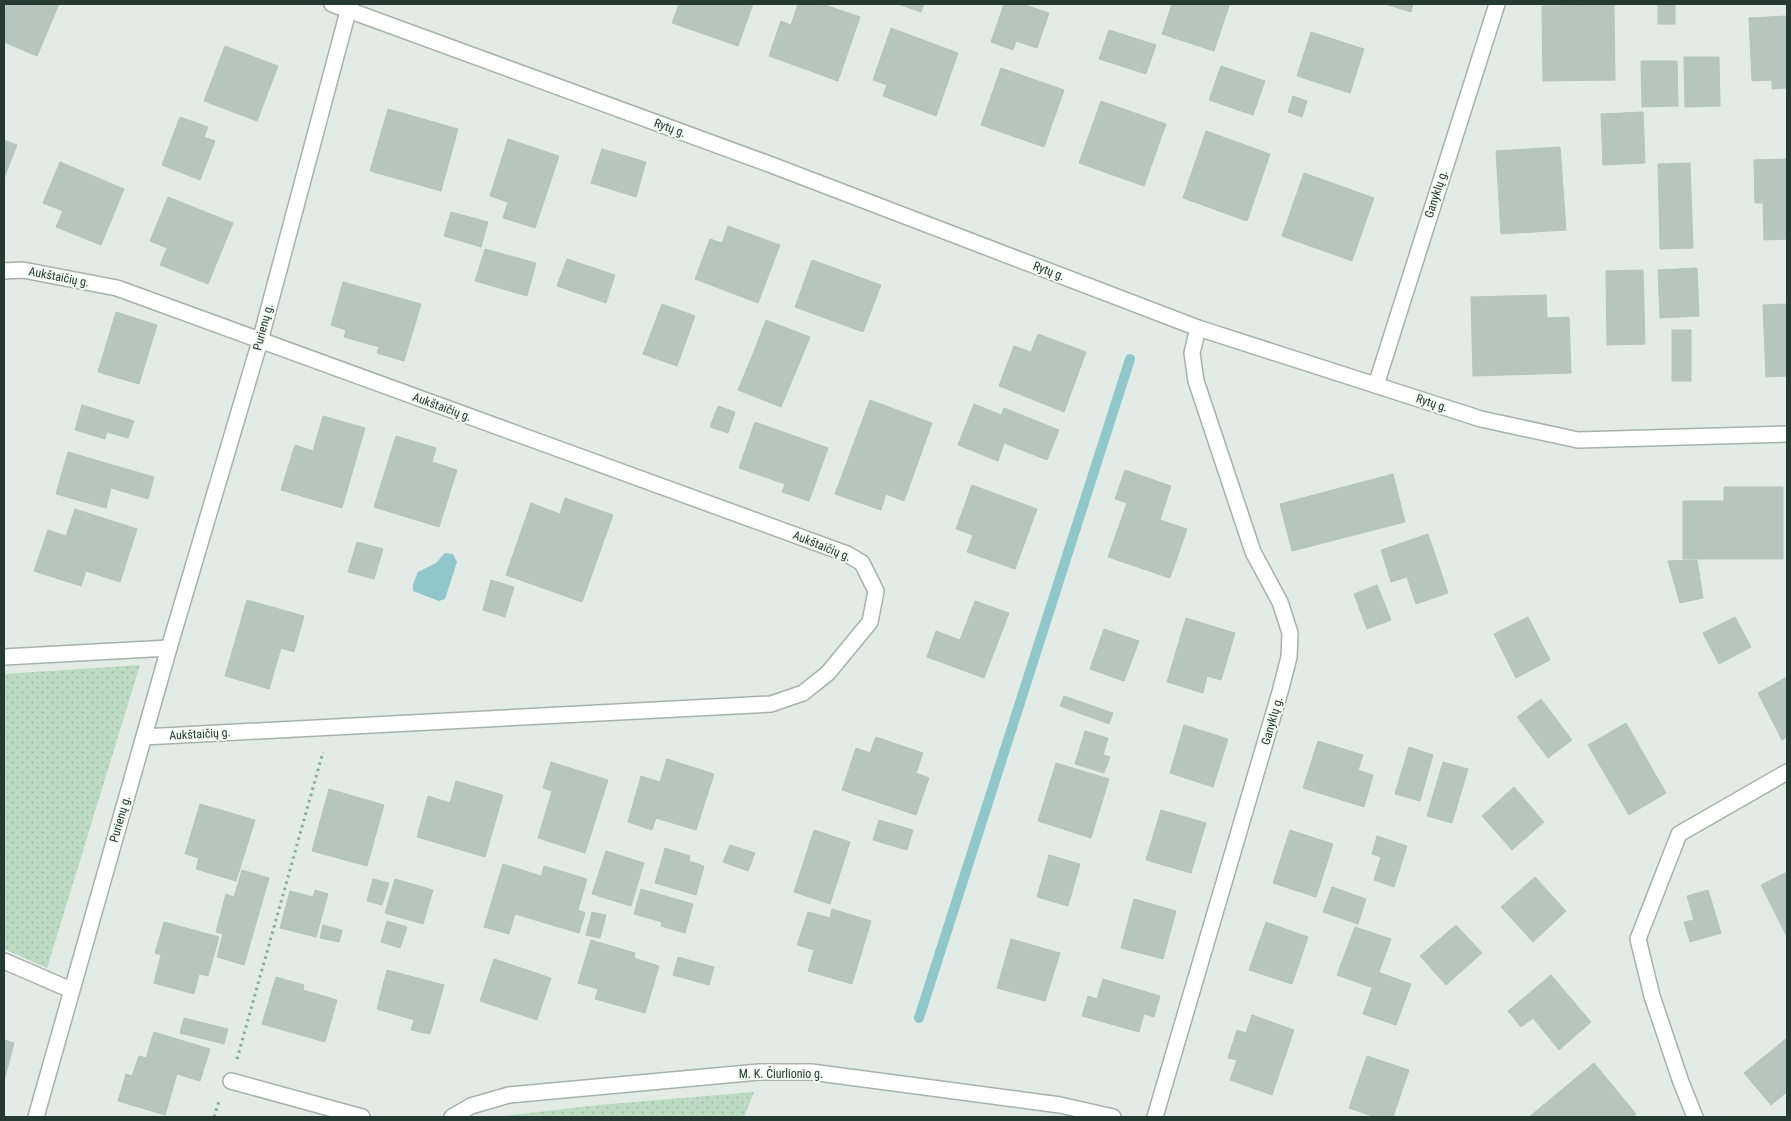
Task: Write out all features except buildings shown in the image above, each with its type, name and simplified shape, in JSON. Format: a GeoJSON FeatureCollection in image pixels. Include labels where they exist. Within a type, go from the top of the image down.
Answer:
{"type":"FeatureCollection","features":[{"type":"Feature","properties":{"kind":"street","name":"Rytų g."},"geometry":{"type":"LineString","coordinates":[[332,4],[349,7],[1198,328],[1481,419],[1578,440],[1787,434]]}},
{"type":"Feature","properties":{"kind":"street","name":"Ganyklų g."},"geometry":{"type":"LineString","coordinates":[[1376,385],[1496,4]]}},
{"type":"Feature","properties":{"kind":"street","name":"Purienų g."},"geometry":{"type":"LineString","coordinates":[[36,1117],[169,648],[260,340],[349,7]]}},
{"type":"Feature","properties":{"kind":"street","name":"Aukštaičių g."},"geometry":{"type":"LineString","coordinates":[[4,271],[23,270],[117,288],[847,554],[862,563],[876,591],[870,622],[828,672],[803,693],[771,704],[144,737]]}},
{"type":"Feature","properties":{"kind":"street","name":"Ganyklų g."},"geometry":{"type":"LineString","coordinates":[[1155,1117],[1289,657],[1290,633],[1280,602],[1253,552],[1196,381],[1192,353],[1198,328]]}},
{"type":"Feature","properties":{"kind":"street"},"geometry":{"type":"LineString","coordinates":[[4,657],[169,648]]}},
{"type":"Feature","properties":{"kind":"street"},"geometry":{"type":"LineString","coordinates":[[1695,1117],[1680,1082],[1652,996],[1638,939],[1678,834],[1787,772]]}},
{"type":"Feature","properties":{"kind":"street"},"geometry":{"type":"LineString","coordinates":[[4,961],[71,990]]}},
{"type":"Feature","properties":{"kind":"street","name":"M. K. Čiurlionio g."},"geometry":{"type":"LineString","coordinates":[[452,1117],[471,1106],[509,1095],[759,1072],[811,1072],[1041,1103],[1113,1117]]}},
{"type":"Feature","properties":{"kind":"street"},"geometry":{"type":"LineString","coordinates":[[230,1081],[362,1117]]}},
{"type":"Feature","properties":{"kind":"path"},"geometry":{"type":"LineString","coordinates":[[214,1117],[219,1101],[230,1081],[325,745],[323,728]]}},
{"type":"Feature","properties":{"kind":"green space"},"geometry":{"type":"Polygon","coordinates":[[[140,665],[47,968],[4,949],[4,674],[140,665]]]}},
{"type":"Feature","properties":{"kind":"green space"},"geometry":{"type":"Polygon","coordinates":[[[754,1092],[744,1117],[496,1117],[598,1105],[754,1092]]]}},
{"type":"Feature","properties":{"kind":"water"},"geometry":{"type":"Polygon","coordinates":[[[445,553],[453,554],[457,562],[445,599],[439,601],[413,591],[413,584],[418,572],[436,563],[445,553]]]}},
{"type":"Feature","properties":{"kind":"waterway"},"geometry":{"type":"LineString","coordinates":[[919,1018],[1130,359]]}}]}
